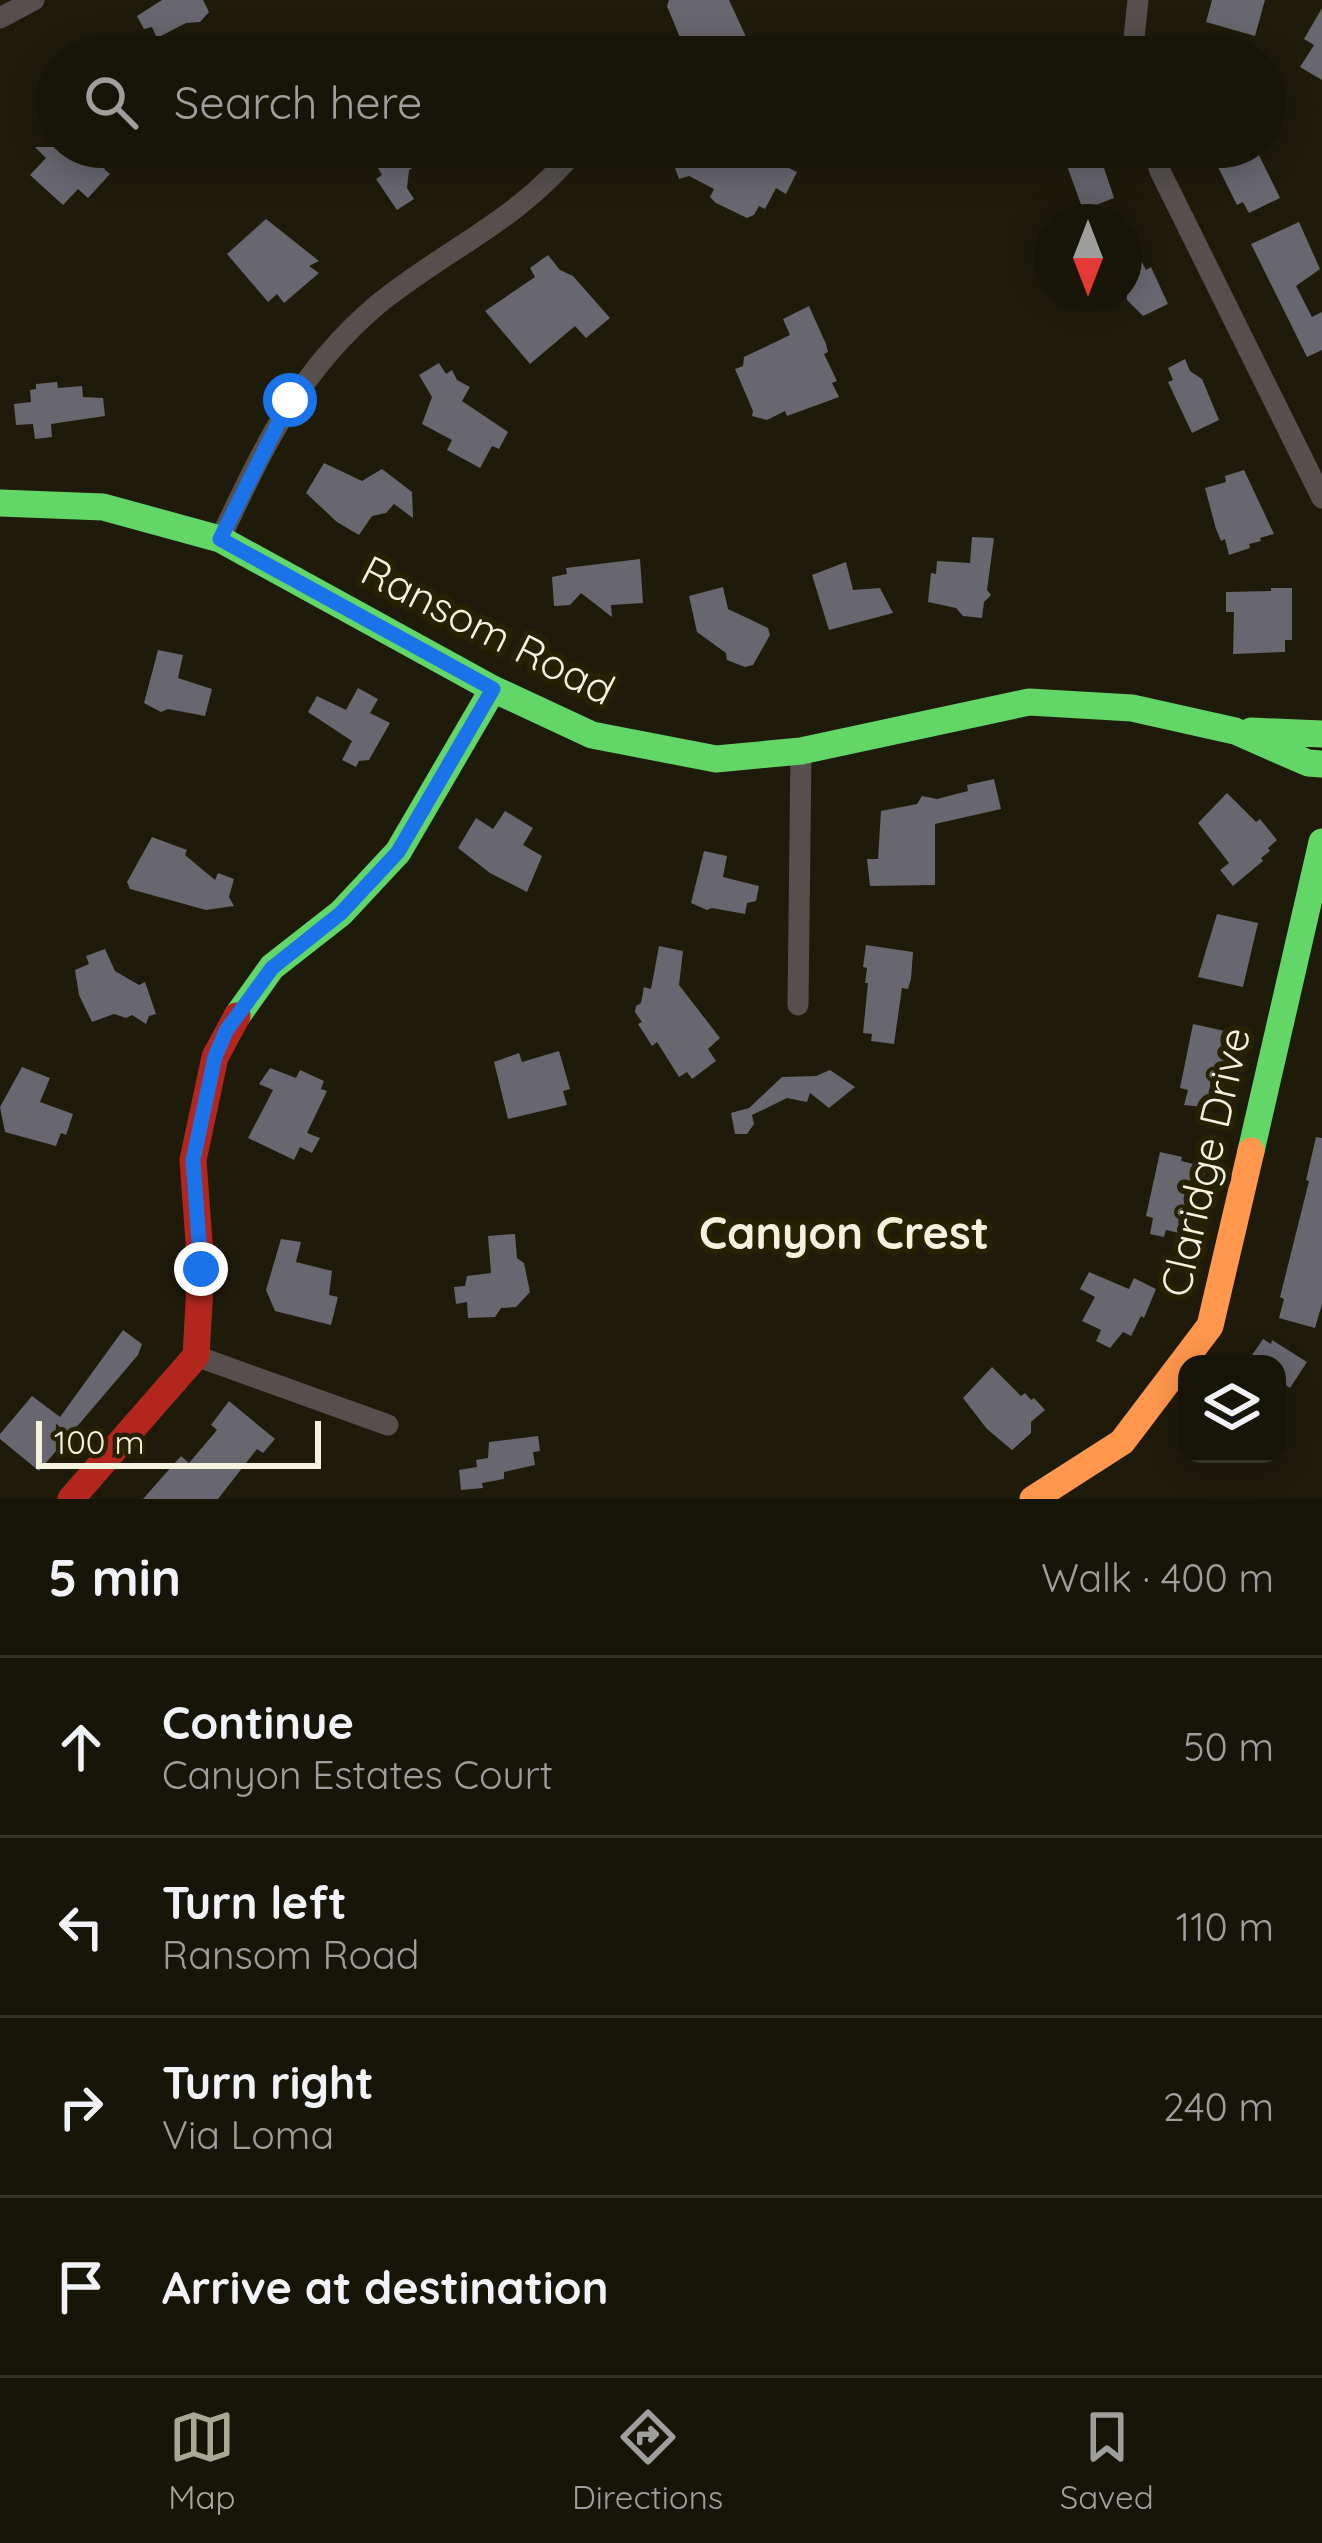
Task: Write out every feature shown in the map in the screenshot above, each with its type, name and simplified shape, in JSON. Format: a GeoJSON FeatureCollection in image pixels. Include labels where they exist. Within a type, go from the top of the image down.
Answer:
{"type":"FeatureCollection","features":[{"type":"Feature","properties":{"kind":"street"},"geometry":{"type":"LineString","coordinates":[[0,18],[34,0]]}},
{"type":"Feature","properties":{"kind":"street"},"geometry":{"type":"LineString","coordinates":[[1134,36],[1138,0]]}},
{"type":"Feature","properties":{"kind":"street"},"geometry":{"type":"LineString","coordinates":[[220,539],[278,419],[332,349],[391,295],[526,203],[558,168]]}},
{"type":"Feature","properties":{"kind":"street"},"geometry":{"type":"LineString","coordinates":[[1159,168],[1322,497]]}},
{"type":"Feature","properties":{"kind":"street","name":"Ransom Road"},"geometry":{"type":"LineString","coordinates":[[0,503],[103,507],[220,539],[493,689],[592,735],[716,759],[801,751],[1029,702],[1132,708],[1235,731],[1322,734]]}},
{"type":"Feature","properties":{"kind":"street"},"geometry":{"type":"LineString","coordinates":[[71,1499],[196,1356],[201,1269],[193,1160],[220,1044],[272,968],[341,913],[398,852],[493,689]]}},
{"type":"Feature","properties":{"kind":"street","name":"Ransom Road"},"geometry":{"type":"LineString","coordinates":[[1235,731],[1308,763],[1322,764]]}},
{"type":"Feature","properties":{"kind":"street"},"geometry":{"type":"LineString","coordinates":[[798,1005],[801,751]]}},
{"type":"Feature","properties":{"kind":"street","name":"Claridge Drive"},"geometry":{"type":"LineString","coordinates":[[1033,1499],[1122,1442],[1210,1326],[1322,842]]}},
{"type":"Feature","properties":{"kind":"street"},"geometry":{"type":"LineString","coordinates":[[196,1356],[388,1425]]}},
{"type":"Feature","properties":{"kind":"building"},"geometry":{"type":"Polygon","coordinates":[[[162,0],[203,0],[209,12],[200,22],[186,23],[161,36],[152,27],[144,29],[137,16],[162,0]]]}},
{"type":"Feature","properties":{"kind":"building"},"geometry":{"type":"Polygon","coordinates":[[[669,0],[729,0],[746,36],[679,36],[669,0]]]}},
{"type":"Feature","properties":{"kind":"building"},"geometry":{"type":"Polygon","coordinates":[[[1212,0],[1265,0],[1255,36],[1206,22],[1212,0]]]}},
{"type":"Feature","properties":{"kind":"building"},"geometry":{"type":"Polygon","coordinates":[[[1322,8],[1322,80],[1300,67],[1314,45],[1304,39],[1322,8]]]}},
{"type":"Feature","properties":{"kind":"building"},"geometry":{"type":"Polygon","coordinates":[[[37,168],[105,168],[110,174],[88,198],[78,189],[63,205],[30,175],[37,168]]]}},
{"type":"Feature","properties":{"kind":"building"},"geometry":{"type":"Polygon","coordinates":[[[378,168],[412,168],[407,188],[414,199],[397,210],[376,179],[382,175],[378,168]]]}},
{"type":"Feature","properties":{"kind":"building"},"geometry":{"type":"Polygon","coordinates":[[[675,168],[789,168],[797,172],[786,194],[776,188],[765,209],[759,206],[747,218],[716,203],[710,197],[714,189],[689,176],[679,179],[675,168]]]}},
{"type":"Feature","properties":{"kind":"building"},"geometry":{"type":"Polygon","coordinates":[[[1068,168],[1104,168],[1114,198],[1081,204],[1068,168]]]}},
{"type":"Feature","properties":{"kind":"building"},"geometry":{"type":"Polygon","coordinates":[[[1218,168],[1265,168],[1280,198],[1249,213],[1243,202],[1237,205],[1218,168]]]}},
{"type":"Feature","properties":{"kind":"building"},"geometry":{"type":"Polygon","coordinates":[[[266,219],[319,261],[309,266],[319,273],[284,303],[277,294],[268,302],[227,254],[266,219]]]}},
{"type":"Feature","properties":{"kind":"building"},"geometry":{"type":"Polygon","coordinates":[[[1299,222],[1320,269],[1296,286],[1312,317],[1322,312],[1322,350],[1307,357],[1251,244],[1299,222]]]}},
{"type":"Feature","properties":{"kind":"building"},"geometry":{"type":"Polygon","coordinates":[[[548,255],[610,318],[586,338],[575,326],[530,364],[485,311],[535,277],[530,268],[548,255]]]}},
{"type":"Feature","properties":{"kind":"building"},"geometry":{"type":"Polygon","coordinates":[[[1142,262],[1146,270],[1151,267],[1168,304],[1143,316],[1139,312],[1142,262]]]}},
{"type":"Feature","properties":{"kind":"building"},"geometry":{"type":"Polygon","coordinates":[[[809,306],[826,344],[824,354],[839,397],[787,416],[785,411],[767,420],[752,416],[735,369],[743,366],[744,357],[790,335],[783,319],[809,306]]]}},
{"type":"Feature","properties":{"kind":"building"},"geometry":{"type":"Polygon","coordinates":[[[1185,359],[1190,371],[1202,379],[1219,420],[1192,433],[1168,382],[1173,380],[1168,368],[1185,359]]]}},
{"type":"Feature","properties":{"kind":"building"},"geometry":{"type":"Polygon","coordinates":[[[439,363],[446,374],[452,370],[457,380],[470,387],[462,401],[508,432],[499,449],[492,446],[480,468],[447,450],[452,440],[422,424],[432,397],[419,375],[439,363]]]}},
{"type":"Feature","properties":{"kind":"building"},"geometry":{"type":"Polygon","coordinates":[[[57,382],[58,388],[82,386],[83,397],[103,398],[105,416],[51,424],[52,437],[35,439],[33,424],[16,425],[14,404],[31,402],[30,390],[36,384],[57,382]]]}},
{"type":"Feature","properties":{"kind":"building"},"geometry":{"type":"Polygon","coordinates":[[[324,463],[362,481],[382,469],[412,492],[413,518],[394,504],[386,513],[372,516],[359,535],[337,522],[306,493],[324,463]]]}},
{"type":"Feature","properties":{"kind":"building"},"geometry":{"type":"Polygon","coordinates":[[[1244,470],[1274,534],[1229,555],[1205,488],[1244,470]]]}},
{"type":"Feature","properties":{"kind":"building"},"geometry":{"type":"Polygon","coordinates":[[[972,537],[994,538],[987,590],[991,595],[984,602],[982,618],[928,602],[937,561],[970,563],[972,537]]]}},
{"type":"Feature","properties":{"kind":"building"},"geometry":{"type":"Polygon","coordinates":[[[640,559],[643,603],[611,605],[612,617],[581,593],[570,605],[554,606],[552,577],[567,574],[566,568],[640,559]]]}},
{"type":"Feature","properties":{"kind":"building"},"geometry":{"type":"Polygon","coordinates":[[[846,562],[853,590],[880,588],[893,613],[829,630],[812,575],[846,562]]]}},
{"type":"Feature","properties":{"kind":"building"},"geometry":{"type":"Polygon","coordinates":[[[723,587],[728,609],[768,628],[770,635],[753,665],[727,660],[726,653],[697,632],[689,596],[723,587]]]}},
{"type":"Feature","properties":{"kind":"building"},"geometry":{"type":"Polygon","coordinates":[[[1292,588],[1292,640],[1285,640],[1285,652],[1233,654],[1234,612],[1226,612],[1226,592],[1292,588]]]}},
{"type":"Feature","properties":{"kind":"building"},"geometry":{"type":"Polygon","coordinates":[[[158,650],[183,655],[178,678],[212,689],[205,716],[168,709],[161,712],[144,703],[158,650]]]}},
{"type":"Feature","properties":{"kind":"building"},"geometry":{"type":"Polygon","coordinates":[[[358,688],[378,699],[370,713],[390,723],[369,760],[359,761],[356,767],[342,760],[352,741],[308,712],[317,696],[346,710],[358,688]]]}},
{"type":"Feature","properties":{"kind":"building"},"geometry":{"type":"Polygon","coordinates":[[[994,779],[1001,809],[935,824],[935,885],[870,886],[867,859],[878,859],[881,811],[917,804],[922,796],[937,799],[968,791],[967,785],[994,779]]]}},
{"type":"Feature","properties":{"kind":"building"},"geometry":{"type":"Polygon","coordinates":[[[1227,793],[1256,822],[1260,819],[1277,840],[1263,861],[1233,886],[1220,870],[1229,863],[1198,823],[1227,793]]]}},
{"type":"Feature","properties":{"kind":"building"},"geometry":{"type":"Polygon","coordinates":[[[505,811],[533,828],[523,845],[542,856],[527,892],[490,873],[458,848],[476,818],[493,829],[505,811]]]}},
{"type":"Feature","properties":{"kind":"building"},"geometry":{"type":"Polygon","coordinates":[[[152,837],[187,850],[185,855],[215,880],[218,873],[234,879],[229,897],[234,906],[206,910],[130,889],[127,882],[152,837]]]}},
{"type":"Feature","properties":{"kind":"building"},"geometry":{"type":"Polygon","coordinates":[[[704,851],[727,856],[723,877],[759,886],[756,901],[747,903],[745,914],[707,910],[691,903],[704,851]]]}},
{"type":"Feature","properties":{"kind":"building"},"geometry":{"type":"Polygon","coordinates":[[[1217,914],[1258,923],[1243,987],[1198,977],[1217,914]]]}},
{"type":"Feature","properties":{"kind":"building"},"geometry":{"type":"Polygon","coordinates":[[[866,945],[913,952],[894,1044],[871,1041],[872,1034],[863,1033],[866,945]]]}},
{"type":"Feature","properties":{"kind":"building"},"geometry":{"type":"Polygon","coordinates":[[[659,946],[683,951],[679,985],[720,1038],[708,1049],[716,1061],[692,1079],[687,1072],[679,1077],[657,1042],[652,1046],[635,1012],[644,987],[651,989],[659,946]]]}},
{"type":"Feature","properties":{"kind":"building"},"geometry":{"type":"Polygon","coordinates":[[[105,949],[115,971],[139,985],[145,982],[156,1014],[146,1024],[132,1015],[114,1014],[92,1022],[79,995],[75,970],[89,964],[86,956],[105,949]]]}},
{"type":"Feature","properties":{"kind":"building"},"geometry":{"type":"Polygon","coordinates":[[[1193,1024],[1234,1033],[1211,1108],[1184,1105],[1188,1090],[1180,1088],[1193,1024]]]}},
{"type":"Feature","properties":{"kind":"building"},"geometry":{"type":"Polygon","coordinates":[[[559,1051],[570,1089],[563,1091],[567,1105],[508,1119],[494,1062],[519,1053],[522,1062],[559,1051]]]}},
{"type":"Feature","properties":{"kind":"building"},"geometry":{"type":"Polygon","coordinates":[[[22,1067],[50,1078],[40,1102],[73,1114],[66,1135],[61,1133],[56,1146],[5,1132],[0,1107],[22,1067]]]}},
{"type":"Feature","properties":{"kind":"building"},"geometry":{"type":"Polygon","coordinates":[[[270,1068],[296,1078],[300,1070],[324,1081],[321,1089],[327,1091],[307,1133],[320,1138],[312,1153],[300,1147],[294,1160],[248,1138],[273,1090],[259,1084],[270,1068]]]}},
{"type":"Feature","properties":{"kind":"building"},"geometry":{"type":"Polygon","coordinates":[[[830,1070],[855,1087],[829,1108],[810,1093],[807,1102],[787,1098],[752,1115],[754,1124],[747,1134],[735,1134],[731,1113],[749,1108],[782,1077],[816,1076],[830,1070]]]}},
{"type":"Feature","properties":{"kind":"building"},"geometry":{"type":"Polygon","coordinates":[[[1316,1137],[1322,1138],[1322,1304],[1315,1328],[1279,1318],[1316,1137]]]}},
{"type":"Feature","properties":{"kind":"building"},"geometry":{"type":"Polygon","coordinates":[[[1160,1152],[1182,1157],[1181,1161],[1205,1171],[1201,1192],[1188,1189],[1179,1233],[1166,1230],[1164,1237],[1150,1234],[1153,1218],[1146,1216],[1160,1152]]]}},
{"type":"Feature","properties":{"kind":"building"},"geometry":{"type":"Polygon","coordinates":[[[515,1234],[517,1258],[524,1263],[530,1292],[516,1307],[501,1308],[495,1317],[468,1318],[467,1302],[456,1304],[454,1287],[465,1286],[467,1276],[491,1273],[488,1236],[515,1234]]]}},
{"type":"Feature","properties":{"kind":"building"},"geometry":{"type":"Polygon","coordinates":[[[281,1239],[301,1242],[296,1262],[332,1271],[329,1295],[338,1297],[331,1325],[275,1311],[266,1290],[281,1239]]]}},
{"type":"Feature","properties":{"kind":"building"},"geometry":{"type":"Polygon","coordinates":[[[1089,1272],[1129,1289],[1134,1278],[1156,1289],[1131,1336],[1123,1332],[1110,1348],[1096,1341],[1101,1330],[1082,1321],[1095,1297],[1080,1289],[1089,1272]]]}},
{"type":"Feature","properties":{"kind":"building"},"geometry":{"type":"Polygon","coordinates":[[[123,1330],[142,1344],[138,1355],[39,1471],[0,1439],[32,1396],[60,1417],[123,1330]]]}},
{"type":"Feature","properties":{"kind":"building"},"geometry":{"type":"Polygon","coordinates":[[[1263,1339],[1271,1344],[1272,1340],[1307,1362],[1290,1388],[1286,1385],[1286,1355],[1252,1355],[1263,1339]]]}},
{"type":"Feature","properties":{"kind":"building"},"geometry":{"type":"Polygon","coordinates":[[[992,1367],[1021,1396],[1034,1398],[1045,1410],[1031,1422],[1031,1433],[1012,1450],[987,1429],[963,1398],[992,1367]]]}},
{"type":"Feature","properties":{"kind":"building"},"geometry":{"type":"Polygon","coordinates":[[[229,1401],[275,1439],[263,1453],[257,1449],[218,1499],[143,1499],[181,1456],[189,1463],[217,1430],[211,1425],[229,1401]]]}},
{"type":"Feature","properties":{"kind":"building"},"geometry":{"type":"Polygon","coordinates":[[[538,1436],[535,1465],[504,1472],[504,1479],[482,1483],[483,1488],[461,1490],[459,1470],[477,1467],[476,1460],[488,1458],[489,1442],[538,1436]]]}},
{"type":"Feature","properties":{"kind":"traffic: fast"},"geometry":{"type":"LineString","coordinates":[[0,503],[103,507],[220,539],[493,689],[592,735],[716,759],[801,751],[1029,702],[1132,708],[1235,731],[1308,763],[1322,764]]}},
{"type":"Feature","properties":{"kind":"traffic: fast"},"geometry":{"type":"LineString","coordinates":[[237,1016],[272,967],[341,913],[398,852],[493,689]]}},
{"type":"Feature","properties":{"kind":"traffic: fast"},"geometry":{"type":"LineString","coordinates":[[1251,731],[1322,734]]}},
{"type":"Feature","properties":{"kind":"traffic: fast"},"geometry":{"type":"LineString","coordinates":[[1251,1151],[1322,842]]}},
{"type":"Feature","properties":{"kind":"traffic: slow"},"geometry":{"type":"LineString","coordinates":[[1033,1499],[1122,1442],[1210,1326],[1251,1151]]}},
{"type":"Feature","properties":{"kind":"traffic: jam"},"geometry":{"type":"LineString","coordinates":[[71,1499],[196,1356],[201,1269],[193,1160],[215,1057],[237,1016]]}},
{"type":"Feature","properties":{"kind":"district","name":"Canyon Crest"},"geometry":{"type":"Point","coordinates":[844,1233]}},
{"type":"Feature","properties":{"kind":"route"},"geometry":{"type":"LineString","coordinates":[[201,1269],[193,1160],[215,1057],[226,1031],[272,968],[341,913],[398,852],[493,689],[220,539],[290,400]]}}]}
